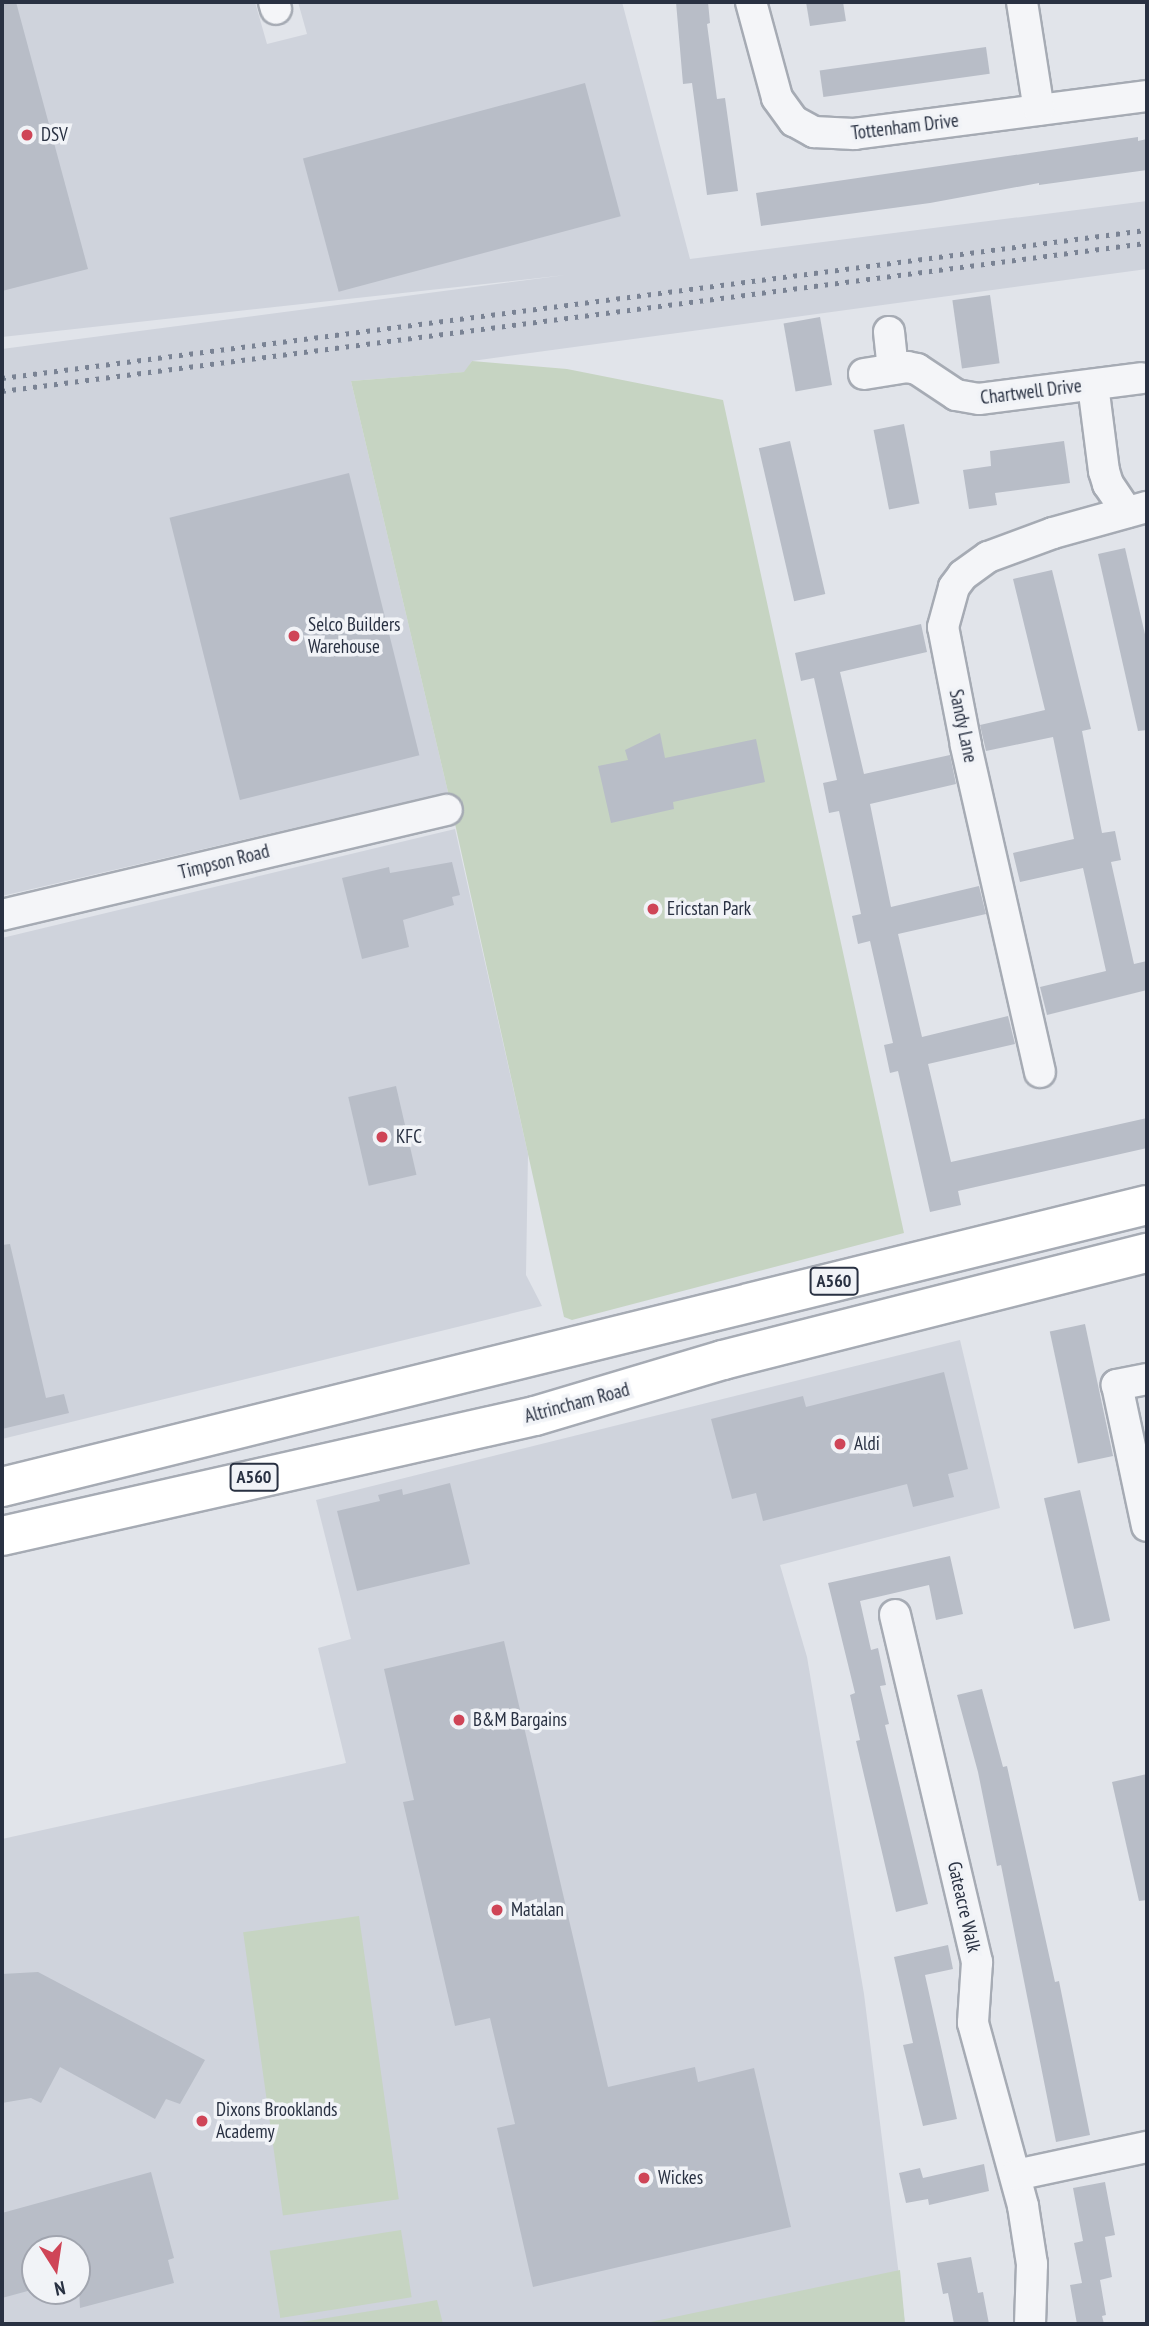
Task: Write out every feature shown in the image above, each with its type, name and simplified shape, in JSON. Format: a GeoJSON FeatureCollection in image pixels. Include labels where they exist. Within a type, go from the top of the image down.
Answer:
{"type":"FeatureCollection","features":[{"type":"Feature","properties":{"kind":"highway","name":"A560"},"geometry":{"type":"LineString","coordinates":[[2,1487],[1147,1205]]}},
{"type":"Feature","properties":{"kind":"highway","name":"Altrincham Road"},"geometry":{"type":"LineString","coordinates":[[2,1536],[517,1420],[723,1360],[1147,1252]]}},
{"type":"Feature","properties":{"kind":"street","name":"Tottenham Drive"},"geometry":{"type":"LineString","coordinates":[[751,2],[777,98],[794,121],[814,132],[854,134],[1147,96]]}},
{"type":"Feature","properties":{"kind":"street"},"geometry":{"type":"LineString","coordinates":[[1022,2],[1039,110]]}},
{"type":"Feature","properties":{"kind":"street"},"geometry":{"type":"LineString","coordinates":[[889,332],[893,369]]}},
{"type":"Feature","properties":{"kind":"street","name":"Chartwell Drive"},"geometry":{"type":"LineString","coordinates":[[863,374],[893,369],[917,369],[966,399],[1142,378]]}},
{"type":"Feature","properties":{"kind":"street","name":"Chartwell Drive"},"geometry":{"type":"LineString","coordinates":[[1093,384],[1108,484],[1137,509]]}},
{"type":"Feature","properties":{"kind":"street","name":"Sandy Lane"},"geometry":{"type":"LineString","coordinates":[[1040,1072],[966,745],[943,627],[954,587],[973,566],[1019,544],[1137,509]]}},
{"type":"Feature","properties":{"kind":"street","name":"Timpson Road"},"geometry":{"type":"LineString","coordinates":[[2,915],[447,810]]}},
{"type":"Feature","properties":{"kind":"street"},"geometry":{"type":"LineString","coordinates":[[1147,1379],[1117,1385],[1147,1526]]}},
{"type":"Feature","properties":{"kind":"street","name":"Gateacre Walk"},"geometry":{"type":"LineString","coordinates":[[895,1615],[977,1962],[973,2023],[1016,2175],[1032,2264],[1030,2324]]}},
{"type":"Feature","properties":{"kind":"street"},"geometry":{"type":"LineString","coordinates":[[1016,2175],[1147,2147]]}},
{"type":"Feature","properties":{"kind":"shaded area"},"geometry":{"type":"Polygon","coordinates":[[[2,2],[255,2],[267,44],[307,34],[298,2],[622,2],[690,259],[1147,201],[1147,269],[472,361],[465,372],[351,381],[448,792],[2,896],[2,349],[566,275],[2,337],[2,2]]]}},
{"type":"Feature","properties":{"kind":"shaded area"},"geometry":{"type":"Polygon","coordinates":[[[455,829],[528,1154],[526,1275],[542,1306],[2,1439],[2,938],[455,829]]]}},
{"type":"Feature","properties":{"kind":"shaded area"},"geometry":{"type":"Polygon","coordinates":[[[960,1340],[1000,1508],[780,1565],[807,1657],[864,1994],[905,2324],[2,2324],[2,1839],[346,1763],[318,1648],[351,1639],[316,1500],[960,1340]]]}},
{"type":"Feature","properties":{"kind":"green space","name":"Ericstan Park"},"geometry":{"type":"Polygon","coordinates":[[[472,361],[567,369],[723,400],[904,1233],[572,1320],[564,1317],[448,792],[351,381],[464,372],[472,361]]]}},
{"type":"Feature","properties":{"kind":"green space"},"geometry":{"type":"Polygon","coordinates":[[[359,1916],[399,2199],[283,2215],[243,1932],[359,1916]]]}},
{"type":"Feature","properties":{"kind":"green space"},"geometry":{"type":"Polygon","coordinates":[[[401,2230],[412,2297],[280,2318],[270,2251],[401,2230]]]}},
{"type":"Feature","properties":{"kind":"green space"},"geometry":{"type":"Polygon","coordinates":[[[900,2270],[905,2324],[641,2324],[900,2270]]]}},
{"type":"Feature","properties":{"kind":"green space"},"geometry":{"type":"Polygon","coordinates":[[[437,2300],[443,2324],[289,2324],[421,2303],[437,2300]]]}},
{"type":"Feature","properties":{"kind":"building","name":"DSV"},"geometry":{"type":"Polygon","coordinates":[[[2,2],[16,2],[88,269],[2,291],[2,2]]]}},
{"type":"Feature","properties":{"kind":"building"},"geometry":{"type":"Polygon","coordinates":[[[676,2],[708,2],[710,23],[707,24],[717,99],[725,98],[738,191],[707,195],[692,83],[683,84],[676,2]]]}},
{"type":"Feature","properties":{"kind":"building"},"geometry":{"type":"Polygon","coordinates":[[[806,2],[843,2],[846,21],[810,26],[806,2]]]}},
{"type":"Feature","properties":{"kind":"building"},"geometry":{"type":"Polygon","coordinates":[[[986,47],[990,74],[823,97],[820,70],[986,47]]]}},
{"type":"Feature","properties":{"kind":"building"},"geometry":{"type":"Polygon","coordinates":[[[585,83],[621,216],[339,292],[303,159],[585,83]]]}},
{"type":"Feature","properties":{"kind":"building"},"geometry":{"type":"Polygon","coordinates":[[[1138,137],[1138,141],[1147,139],[1147,170],[1039,183],[930,203],[761,226],[756,193],[1138,137]]]}},
{"type":"Feature","properties":{"kind":"building"},"geometry":{"type":"Polygon","coordinates":[[[990,295],[1000,363],[962,369],[952,300],[990,295]]]}},
{"type":"Feature","properties":{"kind":"building"},"geometry":{"type":"Polygon","coordinates":[[[820,317],[832,385],[796,391],[784,323],[820,317]]]}},
{"type":"Feature","properties":{"kind":"building"},"geometry":{"type":"Polygon","coordinates":[[[904,424],[919,504],[889,509],[874,430],[904,424]]]}},
{"type":"Feature","properties":{"kind":"building"},"geometry":{"type":"Polygon","coordinates":[[[790,441],[825,594],[794,601],[759,448],[790,441]]]}},
{"type":"Feature","properties":{"kind":"building"},"geometry":{"type":"Polygon","coordinates":[[[1064,441],[1070,483],[995,493],[997,505],[969,509],[963,470],[991,466],[990,451],[1064,441]]]}},
{"type":"Feature","properties":{"kind":"building","name":"Selco Builders Warehouse"},"geometry":{"type":"Polygon","coordinates":[[[349,473],[419,755],[240,800],[169,518],[349,473]]]}},
{"type":"Feature","properties":{"kind":"building"},"geometry":{"type":"Polygon","coordinates":[[[1125,548],[1147,643],[1147,730],[1138,731],[1098,554],[1125,548]]]}},
{"type":"Feature","properties":{"kind":"building"},"geometry":{"type":"Polygon","coordinates":[[[1052,570],[1091,729],[1082,731],[1102,833],[1115,831],[1121,860],[1111,862],[1134,964],[1147,961],[1147,990],[1047,1015],[1040,987],[1106,971],[1083,868],[1020,882],[1013,853],[1074,839],[1053,737],[986,751],[980,725],[1045,710],[1013,579],[1052,570]]]}},
{"type":"Feature","properties":{"kind":"building"},"geometry":{"type":"Polygon","coordinates":[[[921,624],[927,652],[840,672],[864,774],[950,755],[956,784],[870,804],[891,907],[979,886],[986,914],[898,934],[922,1037],[1008,1016],[1015,1044],[928,1064],[951,1162],[1147,1118],[1147,1148],[958,1191],[961,1205],[930,1212],[898,1071],[890,1073],[884,1045],[893,1043],[870,941],[858,944],[852,916],[861,914],[839,811],[829,813],[823,783],[837,780],[814,678],[801,681],[795,653],[921,624]]]}},
{"type":"Feature","properties":{"kind":"building"},"geometry":{"type":"Polygon","coordinates":[[[660,733],[665,758],[756,739],[765,782],[673,802],[674,809],[611,823],[598,766],[628,760],[625,750],[660,733]]]}},
{"type":"Feature","properties":{"kind":"building"},"geometry":{"type":"Polygon","coordinates":[[[452,862],[460,895],[452,897],[454,905],[403,920],[409,947],[362,959],[342,878],[389,867],[390,873],[452,862]]]}},
{"type":"Feature","properties":{"kind":"building","name":"KFC"},"geometry":{"type":"Polygon","coordinates":[[[396,1086],[416,1175],[369,1186],[348,1097],[396,1086]]]}},
{"type":"Feature","properties":{"kind":"building"},"geometry":{"type":"Polygon","coordinates":[[[10,1244],[46,1398],[64,1394],[69,1413],[2,1429],[2,1245],[10,1244]]]}},
{"type":"Feature","properties":{"kind":"building"},"geometry":{"type":"Polygon","coordinates":[[[1085,1324],[1113,1456],[1078,1464],[1050,1331],[1085,1324]]]}},
{"type":"Feature","properties":{"kind":"building","name":"Aldi"},"geometry":{"type":"Polygon","coordinates":[[[944,1372],[968,1469],[948,1474],[954,1497],[913,1507],[907,1484],[763,1521],[756,1493],[732,1499],[711,1419],[803,1396],[806,1407],[944,1372]]]}},
{"type":"Feature","properties":{"kind":"building"},"geometry":{"type":"Polygon","coordinates":[[[450,1483],[470,1564],[357,1591],[337,1511],[380,1501],[378,1495],[402,1489],[403,1495],[450,1483]]]}},
{"type":"Feature","properties":{"kind":"building"},"geometry":{"type":"Polygon","coordinates":[[[1080,1490],[1110,1621],[1074,1629],[1044,1498],[1080,1490]]]}},
{"type":"Feature","properties":{"kind":"building"},"geometry":{"type":"Polygon","coordinates":[[[950,1556],[963,1614],[936,1620],[929,1585],[860,1601],[871,1650],[878,1648],[886,1685],[880,1686],[889,1724],[885,1725],[928,1904],[896,1912],[856,1741],[860,1740],[850,1695],[855,1693],[828,1583],[950,1556]]]}},
{"type":"Feature","properties":{"kind":"building"},"geometry":{"type":"Polygon","coordinates":[[[504,1641],[608,2087],[695,2067],[698,2082],[754,2068],[791,2227],[533,2287],[497,2128],[515,2124],[490,2018],[455,2026],[403,1802],[414,1800],[384,1669],[504,1641]]]}},
{"type":"Feature","properties":{"kind":"building"},"geometry":{"type":"Polygon","coordinates":[[[982,1689],[1003,1767],[1007,1766],[1055,1982],[1059,1981],[1090,2135],[1056,2142],[1001,1865],[997,1866],[978,1772],[957,1695],[982,1689]]]}},
{"type":"Feature","properties":{"kind":"building"},"geometry":{"type":"Polygon","coordinates":[[[1147,1774],[1147,1900],[1139,1901],[1112,1782],[1147,1774]]]}},
{"type":"Feature","properties":{"kind":"building"},"geometry":{"type":"Polygon","coordinates":[[[948,1945],[953,1969],[925,1975],[957,2119],[923,2126],[903,2045],[913,2043],[894,1957],[948,1945]]]}},
{"type":"Feature","properties":{"kind":"building"},"geometry":{"type":"Polygon","coordinates":[[[38,1972],[205,2060],[180,2104],[166,2099],[155,2119],[60,2067],[41,2103],[31,2098],[2,2103],[2,1974],[38,1972]]]}},
{"type":"Feature","properties":{"kind":"building"},"geometry":{"type":"Polygon","coordinates":[[[984,2164],[989,2191],[929,2205],[928,2199],[906,2203],[899,2173],[920,2168],[923,2178],[984,2164]]]}},
{"type":"Feature","properties":{"kind":"building"},"geometry":{"type":"Polygon","coordinates":[[[151,2172],[174,2258],[168,2260],[174,2283],[80,2308],[80,2305],[91,2305],[91,2235],[21,2235],[21,2293],[2,2298],[2,2213],[151,2172]]]}},
{"type":"Feature","properties":{"kind":"building"},"geometry":{"type":"Polygon","coordinates":[[[1105,2182],[1115,2235],[1105,2237],[1112,2277],[1100,2280],[1106,2315],[1102,2316],[1104,2324],[1077,2324],[1070,2285],[1082,2283],[1074,2243],[1083,2241],[1073,2188],[1105,2182]]]}},
{"type":"Feature","properties":{"kind":"building"},"geometry":{"type":"Polygon","coordinates":[[[971,2257],[978,2293],[983,2292],[989,2324],[954,2324],[948,2293],[943,2294],[937,2263],[971,2257]]]}},
{"type":"Feature","properties":{"kind":"railway"},"geometry":{"type":"LineString","coordinates":[[2,378],[1147,230]]}},
{"type":"Feature","properties":{"kind":"railway"},"geometry":{"type":"LineString","coordinates":[[2,391],[1147,243]]}},
{"type":"Feature","properties":{"kind":"place","name":"DSV"},"geometry":{"type":"Point","coordinates":[27,135]}},
{"type":"Feature","properties":{"kind":"place","name":"Selco Builders Warehouse"},"geometry":{"type":"Point","coordinates":[294,636]}},
{"type":"Feature","properties":{"kind":"place","name":"Ericstan Park"},"geometry":{"type":"Point","coordinates":[653,909]}},
{"type":"Feature","properties":{"kind":"place","name":"KFC"},"geometry":{"type":"Point","coordinates":[382,1137]}},
{"type":"Feature","properties":{"kind":"place","name":"Aldi"},"geometry":{"type":"Point","coordinates":[840,1444]}},
{"type":"Feature","properties":{"kind":"place","name":"B&M Bargains"},"geometry":{"type":"Point","coordinates":[459,1720]}},
{"type":"Feature","properties":{"kind":"place","name":"Matalan"},"geometry":{"type":"Point","coordinates":[497,1910]}},
{"type":"Feature","properties":{"kind":"place","name":"Dixons Brooklands Academy"},"geometry":{"type":"Point","coordinates":[202,2121]}},
{"type":"Feature","properties":{"kind":"place","name":"Wickes"},"geometry":{"type":"Point","coordinates":[644,2178]}}]}
